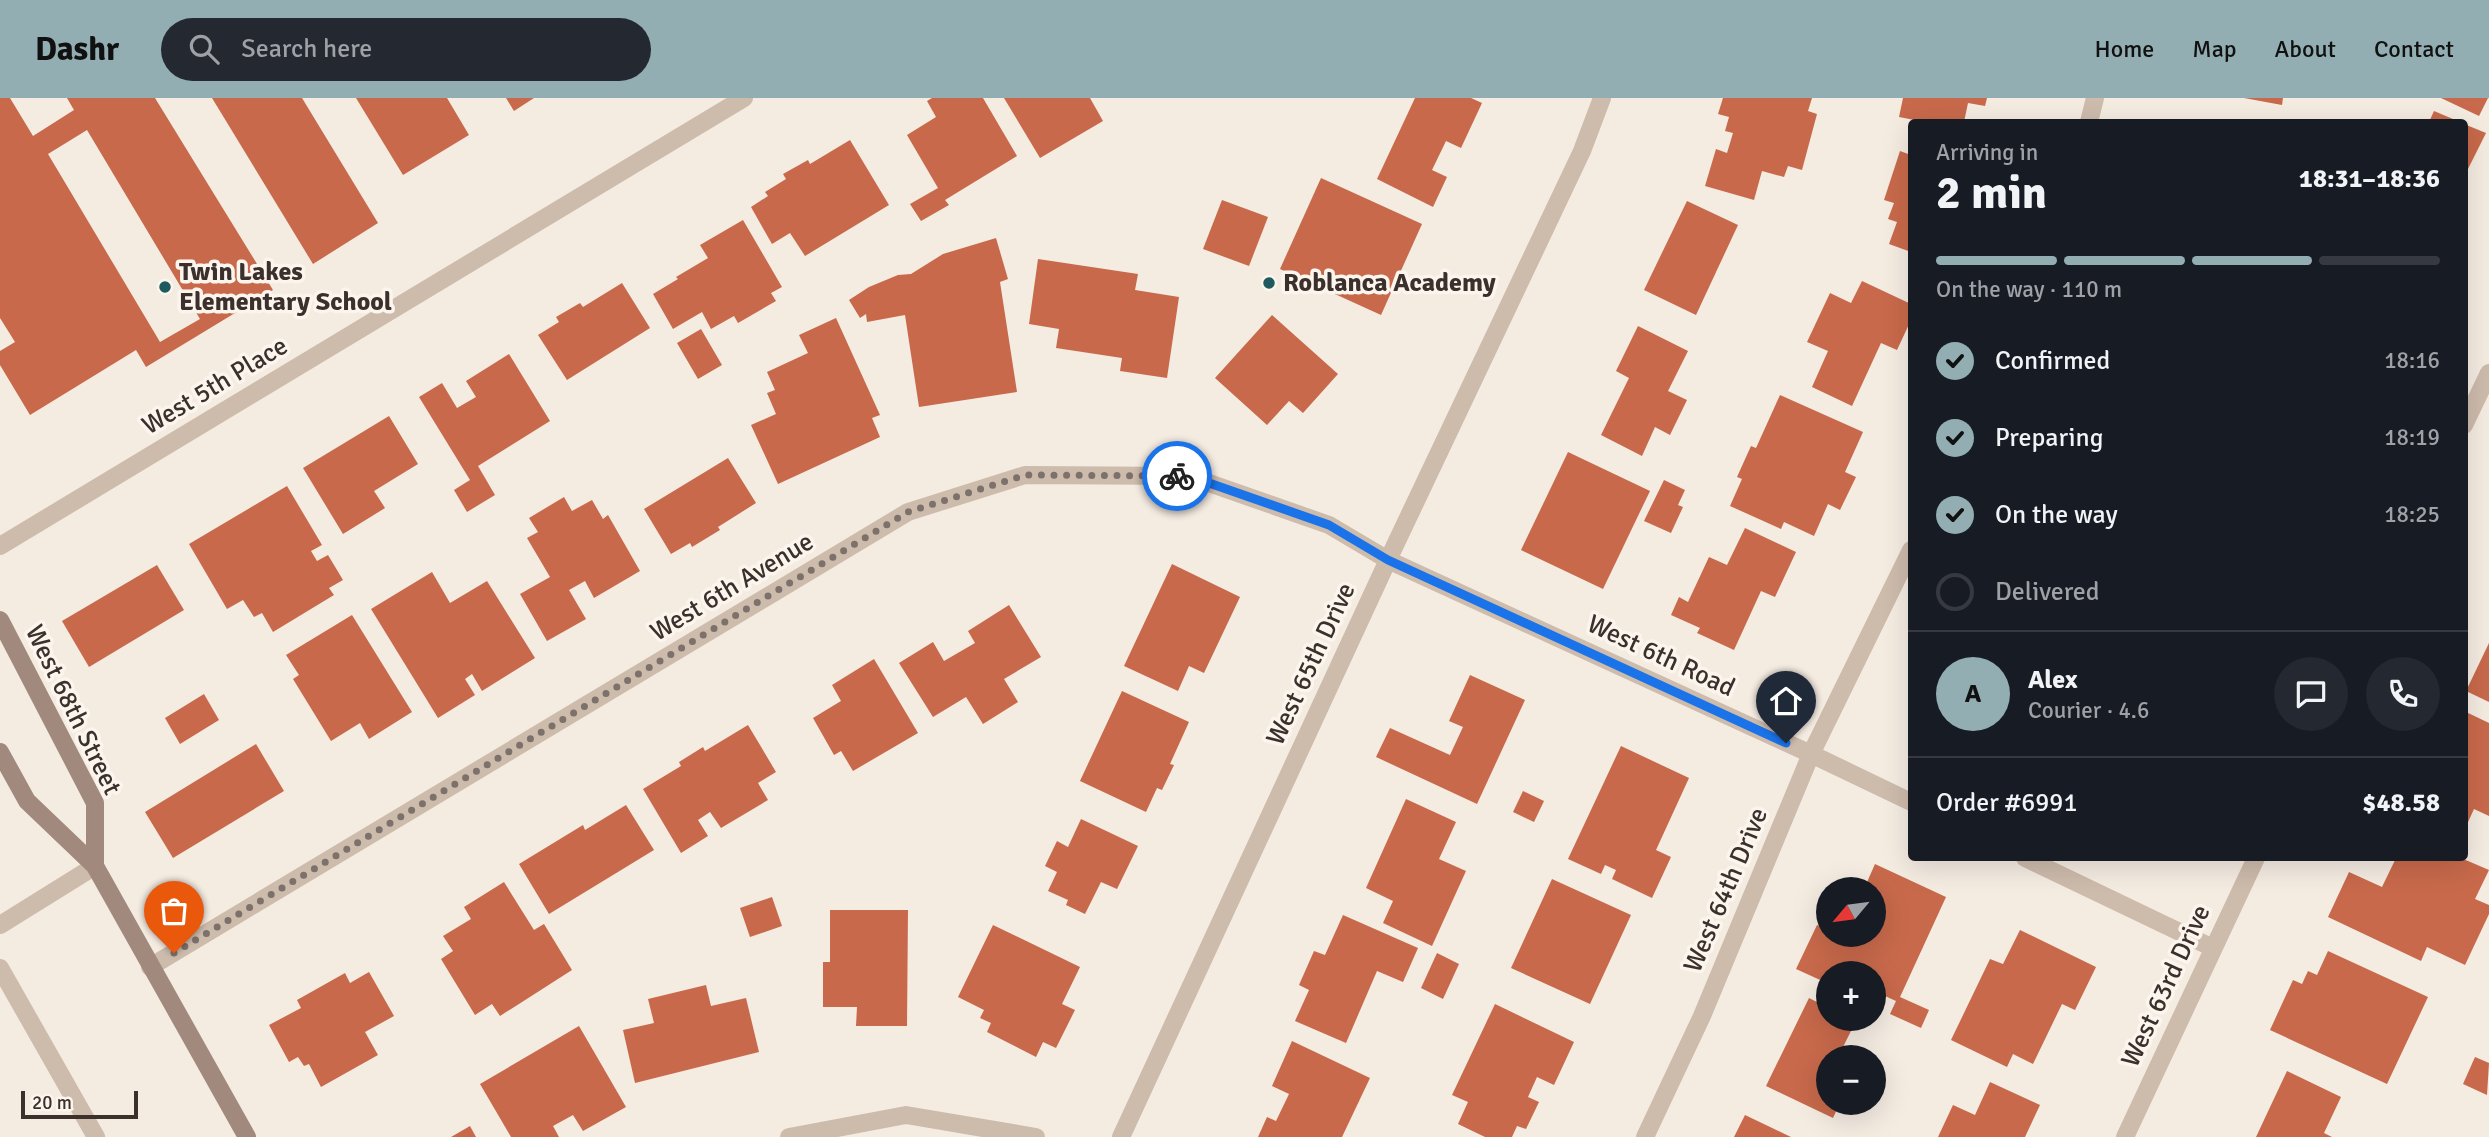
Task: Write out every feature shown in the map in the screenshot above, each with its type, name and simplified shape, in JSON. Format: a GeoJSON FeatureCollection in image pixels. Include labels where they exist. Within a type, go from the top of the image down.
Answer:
{"type":"FeatureCollection","features":[{"type":"Feature","properties":{"kind":"main road","name":"West 68th Street"},"geometry":{"type":"LineString","coordinates":[[0,620],[95,803],[95,866]]}},
{"type":"Feature","properties":{"kind":"main road","name":"West 68th Street"},"geometry":{"type":"LineString","coordinates":[[0,752],[26,801],[95,866],[247,1137]]}},
{"type":"Feature","properties":{"kind":"street","name":"West 5th Place"},"geometry":{"type":"LineString","coordinates":[[0,546],[744,98]]}},
{"type":"Feature","properties":{"kind":"street","name":"West 65th Drive"},"geometry":{"type":"LineString","coordinates":[[1121,1137],[1388,560],[1582,151],[1602,98]]}},
{"type":"Feature","properties":{"kind":"street"},"geometry":{"type":"LineString","coordinates":[[2090,119],[2095,98]]}},
{"type":"Feature","properties":{"kind":"street"},"geometry":{"type":"LineString","coordinates":[[2468,417],[2489,373]]}},
{"type":"Feature","properties":{"kind":"street","name":"West 6th Avenue"},"geometry":{"type":"LineString","coordinates":[[150,967],[908,512],[1025,475],[1189,476],[1329,525],[1388,560]]}},
{"type":"Feature","properties":{"kind":"street","name":"West 64th Drive"},"geometry":{"type":"LineString","coordinates":[[1645,1137],[1702,1016],[1811,754],[1908,556]]}},
{"type":"Feature","properties":{"kind":"street","name":"West 6th Road"},"geometry":{"type":"LineString","coordinates":[[1388,560],[1908,801]]}},
{"type":"Feature","properties":{"kind":"street"},"geometry":{"type":"LineString","coordinates":[[2031,861],[2213,948]]}},
{"type":"Feature","properties":{"kind":"street","name":"West 63rd Drive"},"geometry":{"type":"LineString","coordinates":[[2125,1137],[2255,861]]}},
{"type":"Feature","properties":{"kind":"street"},"geometry":{"type":"LineString","coordinates":[[0,925],[95,866]]}},
{"type":"Feature","properties":{"kind":"street"},"geometry":{"type":"LineString","coordinates":[[0,968],[96,1137]]}},
{"type":"Feature","properties":{"kind":"street"},"geometry":{"type":"LineString","coordinates":[[789,1137],[906,1115],[1035,1137]]}},
{"type":"Feature","properties":{"kind":"building"},"geometry":{"type":"Polygon","coordinates":[[[0,98],[10,98],[33,136],[74,110],[67,98],[155,98],[273,290],[146,367],[136,350],[30,415],[0,365],[0,351],[15,342],[0,318],[0,98]],[[87,130],[48,154],[160,342],[200,319],[87,130]]]}},
{"type":"Feature","properties":{"kind":"building"},"geometry":{"type":"Polygon","coordinates":[[[212,98],[302,98],[378,223],[313,264],[212,98]]]}},
{"type":"Feature","properties":{"kind":"building"},"geometry":{"type":"Polygon","coordinates":[[[356,98],[447,98],[469,135],[403,175],[356,98]]]}},
{"type":"Feature","properties":{"kind":"building"},"geometry":{"type":"Polygon","coordinates":[[[506,98],[534,98],[514,111],[506,98]]]}},
{"type":"Feature","properties":{"kind":"building"},"geometry":{"type":"Polygon","coordinates":[[[932,98],[983,98],[1017,156],[945,200],[949,205],[921,221],[910,204],[938,188],[907,135],[936,117],[927,101],[932,98]]]}},
{"type":"Feature","properties":{"kind":"building"},"geometry":{"type":"Polygon","coordinates":[[[1004,98],[1090,98],[1103,121],[1040,158],[1004,98]]]}},
{"type":"Feature","properties":{"kind":"building"},"geometry":{"type":"Polygon","coordinates":[[[1415,98],[1471,98],[1482,103],[1461,148],[1446,141],[1432,170],[1447,177],[1433,207],[1377,179],[1415,98]]]}},
{"type":"Feature","properties":{"kind":"building"},"geometry":{"type":"Polygon","coordinates":[[[1723,98],[1812,98],[1808,111],[1817,114],[1802,170],[1788,166],[1784,177],[1762,171],[1754,200],[1705,186],[1716,149],[1727,153],[1733,133],[1725,131],[1729,117],[1718,114],[1723,98]]]}},
{"type":"Feature","properties":{"kind":"building"},"geometry":{"type":"Polygon","coordinates":[[[1903,98],[1987,98],[1985,106],[1968,103],[1965,119],[1899,117],[1903,98]]]}},
{"type":"Feature","properties":{"kind":"building"},"geometry":{"type":"Polygon","coordinates":[[[2244,98],[2283,98],[2282,105],[2244,98]]]}},
{"type":"Feature","properties":{"kind":"building"},"geometry":{"type":"Polygon","coordinates":[[[2441,98],[2488,98],[2479,116],[2441,98]]]}},
{"type":"Feature","properties":{"kind":"building"},"geometry":{"type":"Polygon","coordinates":[[[2434,111],[2453,119],[2430,119],[2434,111]]]}},
{"type":"Feature","properties":{"kind":"building"},"geometry":{"type":"Polygon","coordinates":[[[2468,126],[2486,133],[2468,169],[2468,126]]]}},
{"type":"Feature","properties":{"kind":"building"},"geometry":{"type":"Polygon","coordinates":[[[850,140],[889,205],[805,256],[790,233],[772,244],[751,207],[768,196],[765,192],[786,179],[783,174],[808,160],[810,164],[850,140]]]}},
{"type":"Feature","properties":{"kind":"building"},"geometry":{"type":"Polygon","coordinates":[[[1900,151],[1908,154],[1908,251],[1889,244],[1897,222],[1888,219],[1894,203],[1884,200],[1900,151]]]}},
{"type":"Feature","properties":{"kind":"building"},"geometry":{"type":"Polygon","coordinates":[[[1321,178],[1422,224],[1381,315],[1280,269],[1321,178]]]}},
{"type":"Feature","properties":{"kind":"building"},"geometry":{"type":"Polygon","coordinates":[[[1222,200],[1268,217],[1249,266],[1203,249],[1222,200]]]}},
{"type":"Feature","properties":{"kind":"building"},"geometry":{"type":"Polygon","coordinates":[[[1687,201],[1738,225],[1696,315],[1644,290],[1687,201]]]}},
{"type":"Feature","properties":{"kind":"building"},"geometry":{"type":"Polygon","coordinates":[[[743,220],[782,287],[771,293],[776,301],[738,323],[734,316],[711,329],[702,312],[673,329],[653,294],[708,258],[700,245],[743,220]]]}},
{"type":"Feature","properties":{"kind":"building"},"geometry":{"type":"Polygon","coordinates":[[[996,238],[1008,279],[1000,282],[1017,392],[919,407],[905,315],[867,322],[866,314],[860,318],[849,300],[869,287],[898,275],[911,274],[943,254],[996,238]]]}},
{"type":"Feature","properties":{"kind":"building"},"geometry":{"type":"Polygon","coordinates":[[[1038,259],[1138,274],[1135,290],[1179,297],[1167,378],[1120,371],[1122,358],[1056,348],[1059,329],[1029,324],[1038,259]]]}},
{"type":"Feature","properties":{"kind":"building"},"geometry":{"type":"Polygon","coordinates":[[[1862,281],[1908,303],[1908,326],[1897,350],[1881,343],[1852,406],[1812,387],[1828,351],[1807,342],[1830,293],[1851,303],[1862,281]]]}},
{"type":"Feature","properties":{"kind":"building"},"geometry":{"type":"Polygon","coordinates":[[[622,283],[650,328],[567,380],[538,335],[559,322],[556,317],[580,303],[583,307],[622,283]]]}},
{"type":"Feature","properties":{"kind":"building"},"geometry":{"type":"Polygon","coordinates":[[[1272,315],[1338,374],[1303,413],[1289,401],[1267,425],[1215,378],[1272,315]]]}},
{"type":"Feature","properties":{"kind":"building"},"geometry":{"type":"Polygon","coordinates":[[[836,318],[880,415],[872,418],[880,437],[778,484],[751,425],[776,414],[767,393],[775,390],[767,372],[808,353],[799,335],[836,318]]]}},
{"type":"Feature","properties":{"kind":"building"},"geometry":{"type":"Polygon","coordinates":[[[1638,326],[1688,351],[1668,391],[1687,400],[1670,435],[1655,427],[1642,456],[1601,435],[1629,378],[1616,371],[1638,326]]]}},
{"type":"Feature","properties":{"kind":"building"},"geometry":{"type":"Polygon","coordinates":[[[701,329],[722,365],[698,379],[677,343],[701,329]]]}},
{"type":"Feature","properties":{"kind":"building"},"geometry":{"type":"Polygon","coordinates":[[[509,354],[550,421],[478,466],[495,495],[467,512],[454,490],[470,480],[419,397],[442,383],[457,408],[476,397],[466,381],[509,354]]]}},
{"type":"Feature","properties":{"kind":"building"},"geometry":{"type":"Polygon","coordinates":[[[1780,395],[1863,432],[1845,472],[1856,477],[1840,510],[1828,504],[1814,536],[1784,522],[1781,529],[1730,506],[1742,479],[1737,477],[1751,446],[1756,448],[1780,395]]]}},
{"type":"Feature","properties":{"kind":"building"},"geometry":{"type":"Polygon","coordinates":[[[389,416],[418,464],[374,491],[385,508],[343,534],[303,468],[389,416]]]}},
{"type":"Feature","properties":{"kind":"building"},"geometry":{"type":"Polygon","coordinates":[[[1568,452],[1650,491],[1603,589],[1521,550],[1568,452]]]}},
{"type":"Feature","properties":{"kind":"building"},"geometry":{"type":"Polygon","coordinates":[[[728,458],[756,503],[692,547],[690,543],[671,554],[644,509],[728,458]]]}},
{"type":"Feature","properties":{"kind":"building"},"geometry":{"type":"Polygon","coordinates":[[[1664,480],[1685,490],[1678,505],[1683,507],[1671,533],[1644,521],[1664,480]]]}},
{"type":"Feature","properties":{"kind":"building"},"geometry":{"type":"Polygon","coordinates":[[[287,486],[322,545],[311,551],[317,561],[328,555],[343,580],[329,588],[334,595],[273,632],[262,613],[254,617],[243,600],[227,609],[189,544],[287,486]]]}},
{"type":"Feature","properties":{"kind":"building"},"geometry":{"type":"Polygon","coordinates":[[[564,497],[572,511],[592,500],[603,519],[608,515],[640,571],[594,598],[585,581],[569,590],[586,619],[547,641],[520,594],[550,577],[527,538],[538,532],[529,518],[564,497]]]}},
{"type":"Feature","properties":{"kind":"building"},"geometry":{"type":"Polygon","coordinates":[[[1745,528],[1796,552],[1775,597],[1761,591],[1734,650],[1697,633],[1700,628],[1671,615],[1679,597],[1688,602],[1709,557],[1727,565],[1745,528]]]}},
{"type":"Feature","properties":{"kind":"building"},"geometry":{"type":"Polygon","coordinates":[[[1172,564],[1240,597],[1204,673],[1189,666],[1178,691],[1124,666],[1172,564]]]}},
{"type":"Feature","properties":{"kind":"building"},"geometry":{"type":"Polygon","coordinates":[[[157,565],[184,610],[89,667],[62,621],[157,565]]]}},
{"type":"Feature","properties":{"kind":"building"},"geometry":{"type":"Polygon","coordinates":[[[432,572],[450,603],[487,581],[535,658],[482,691],[472,674],[465,679],[475,695],[438,718],[371,609],[432,572]]]}},
{"type":"Feature","properties":{"kind":"building"},"geometry":{"type":"Polygon","coordinates":[[[1009,605],[1041,657],[1004,679],[1018,702],[983,724],[966,697],[933,717],[899,663],[933,642],[944,661],[975,643],[968,631],[1009,605]]]}},
{"type":"Feature","properties":{"kind":"building"},"geometry":{"type":"Polygon","coordinates":[[[352,615],[412,712],[369,739],[360,723],[331,741],[293,679],[299,675],[286,655],[352,615]]]}},
{"type":"Feature","properties":{"kind":"building"},"geometry":{"type":"Polygon","coordinates":[[[2489,643],[2489,702],[2468,692],[2489,643]]]}},
{"type":"Feature","properties":{"kind":"building"},"geometry":{"type":"Polygon","coordinates":[[[874,659],[918,733],[853,771],[841,751],[834,755],[813,718],[841,701],[832,685],[874,659]]]}},
{"type":"Feature","properties":{"kind":"building"},"geometry":{"type":"Polygon","coordinates":[[[1470,675],[1525,700],[1477,804],[1376,757],[1390,728],[1450,755],[1463,727],[1449,721],[1470,675]]]}},
{"type":"Feature","properties":{"kind":"building"},"geometry":{"type":"Polygon","coordinates":[[[1122,691],[1189,722],[1170,764],[1174,765],[1162,790],[1157,788],[1146,812],[1080,781],[1122,691]]]}},
{"type":"Feature","properties":{"kind":"building"},"geometry":{"type":"Polygon","coordinates":[[[204,694],[219,720],[180,744],[165,718],[204,694]]]}},
{"type":"Feature","properties":{"kind":"building"},"geometry":{"type":"Polygon","coordinates":[[[2468,713],[2489,723],[2489,816],[2474,809],[2468,822],[2468,713]]]}},
{"type":"Feature","properties":{"kind":"building"},"geometry":{"type":"Polygon","coordinates":[[[748,725],[776,772],[758,783],[768,800],[721,828],[710,812],[698,820],[708,836],[681,853],[643,789],[681,766],[679,762],[703,747],[705,751],[748,725]]]}},
{"type":"Feature","properties":{"kind":"building"},"geometry":{"type":"Polygon","coordinates":[[[256,744],[284,791],[173,858],[145,812],[256,744]]]}},
{"type":"Feature","properties":{"kind":"building"},"geometry":{"type":"Polygon","coordinates":[[[1621,746],[1689,778],[1656,850],[1671,857],[1652,898],[1612,879],[1616,870],[1605,865],[1601,874],[1568,859],[1621,746]]]}},
{"type":"Feature","properties":{"kind":"building"},"geometry":{"type":"Polygon","coordinates":[[[1523,791],[1544,801],[1534,822],[1513,812],[1523,791]]]}},
{"type":"Feature","properties":{"kind":"building"},"geometry":{"type":"Polygon","coordinates":[[[1406,799],[1456,822],[1439,859],[1466,871],[1432,946],[1383,923],[1393,901],[1366,888],[1406,799]]]}},
{"type":"Feature","properties":{"kind":"building"},"geometry":{"type":"Polygon","coordinates":[[[626,805],[654,850],[549,914],[519,864],[583,825],[585,830],[626,805]]]}},
{"type":"Feature","properties":{"kind":"building"},"geometry":{"type":"Polygon","coordinates":[[[1081,819],[1138,846],[1117,889],[1101,882],[1085,914],[1066,905],[1068,900],[1048,891],[1057,872],[1045,866],[1057,841],[1068,847],[1081,819]]]}},
{"type":"Feature","properties":{"kind":"building"},"geometry":{"type":"Polygon","coordinates":[[[2395,861],[2468,861],[2489,870],[2475,899],[2489,905],[2489,914],[2465,965],[2427,947],[2421,961],[2328,917],[2349,872],[2382,887],[2395,861]]]}},
{"type":"Feature","properties":{"kind":"building"},"geometry":{"type":"Polygon","coordinates":[[[1875,864],[1946,897],[1900,997],[1929,1010],[1921,1028],[1890,1014],[1896,1001],[1886,996],[1886,961],[1816,961],[1816,978],[1796,969],[1816,927],[1816,947],[1886,947],[1886,877],[1869,877],[1875,864]]]}},
{"type":"Feature","properties":{"kind":"building"},"geometry":{"type":"Polygon","coordinates":[[[1552,879],[1631,915],[1590,1004],[1511,968],[1552,879]]]}},
{"type":"Feature","properties":{"kind":"building"},"geometry":{"type":"Polygon","coordinates":[[[504,882],[534,930],[544,924],[572,970],[500,1016],[492,1004],[475,1015],[441,959],[453,951],[443,936],[471,919],[464,907],[504,882]]]}},
{"type":"Feature","properties":{"kind":"building"},"geometry":{"type":"Polygon","coordinates":[[[772,897],[782,926],[750,937],[740,908],[772,897]]]}},
{"type":"Feature","properties":{"kind":"building"},"geometry":{"type":"Polygon","coordinates":[[[830,910],[908,910],[907,1026],[856,1026],[857,1007],[823,1007],[823,962],[830,962],[830,910]]]}},
{"type":"Feature","properties":{"kind":"building"},"geometry":{"type":"Polygon","coordinates":[[[1343,915],[1418,948],[1403,982],[1377,971],[1346,1043],[1295,1021],[1309,990],[1299,985],[1314,951],[1325,955],[1343,915]]]}},
{"type":"Feature","properties":{"kind":"building"},"geometry":{"type":"Polygon","coordinates":[[[993,925],[1080,967],[1062,1004],[1075,1010],[1056,1048],[1043,1042],[1036,1057],[987,1032],[991,1023],[980,1018],[984,1010],[958,997],[993,925]]]}},
{"type":"Feature","properties":{"kind":"building"},"geometry":{"type":"Polygon","coordinates":[[[2020,930],[2096,967],[2075,1010],[2062,1004],[2033,1064],[2013,1054],[2007,1067],[1951,1040],[1990,959],[2003,964],[2020,930]]]}},
{"type":"Feature","properties":{"kind":"building"},"geometry":{"type":"Polygon","coordinates":[[[2328,951],[2428,997],[2387,1084],[2270,1030],[2293,980],[2302,984],[2308,971],[2317,975],[2328,951]]]}},
{"type":"Feature","properties":{"kind":"building"},"geometry":{"type":"Polygon","coordinates":[[[1437,953],[1459,964],[1443,999],[1421,988],[1437,953]]]}},
{"type":"Feature","properties":{"kind":"building"},"geometry":{"type":"Polygon","coordinates":[[[369,972],[394,1016],[365,1032],[378,1055],[321,1087],[309,1064],[304,1066],[298,1057],[289,1062],[269,1025],[301,1008],[297,1000],[345,973],[350,983],[369,972]]]}},
{"type":"Feature","properties":{"kind":"building"},"geometry":{"type":"Polygon","coordinates":[[[706,985],[711,1006],[746,998],[759,1052],[635,1083],[623,1030],[654,1023],[648,999],[706,985]]]}},
{"type":"Feature","properties":{"kind":"building"},"geometry":{"type":"Polygon","coordinates":[[[1809,998],[1816,1002],[1816,1031],[1851,1031],[1844,1045],[1816,1045],[1816,1110],[1766,1086],[1809,998]]]}},
{"type":"Feature","properties":{"kind":"building"},"geometry":{"type":"Polygon","coordinates":[[[1495,1004],[1574,1042],[1554,1085],[1537,1077],[1528,1097],[1539,1102],[1526,1129],[1517,1126],[1512,1137],[1485,1137],[1458,1124],[1468,1102],[1452,1095],[1495,1004]]]}},
{"type":"Feature","properties":{"kind":"building"},"geometry":{"type":"Polygon","coordinates":[[[579,1026],[626,1107],[583,1131],[573,1115],[553,1126],[559,1137],[511,1137],[480,1084],[579,1026]]]}},
{"type":"Feature","properties":{"kind":"building"},"geometry":{"type":"Polygon","coordinates":[[[1292,1041],[1370,1078],[1342,1137],[1258,1137],[1267,1117],[1276,1121],[1289,1094],[1272,1086],[1292,1041]]]}},
{"type":"Feature","properties":{"kind":"building"},"geometry":{"type":"Polygon","coordinates":[[[2475,1057],[2489,1063],[2487,1095],[2463,1084],[2475,1057]]]}},
{"type":"Feature","properties":{"kind":"building"},"geometry":{"type":"Polygon","coordinates":[[[2287,1071],[2341,1097],[2324,1133],[2332,1137],[2256,1137],[2287,1071]]]}},
{"type":"Feature","properties":{"kind":"building"},"geometry":{"type":"Polygon","coordinates":[[[1990,1082],[2040,1105],[2025,1137],[1938,1137],[1953,1105],[1975,1115],[1990,1082]]]}},
{"type":"Feature","properties":{"kind":"building"},"geometry":{"type":"Polygon","coordinates":[[[1745,1115],[1791,1137],[1734,1137],[1745,1115]]]}},
{"type":"Feature","properties":{"kind":"building"},"geometry":{"type":"Polygon","coordinates":[[[470,1126],[476,1137],[451,1137],[470,1126]]]}},
{"type":"Feature","properties":{"kind":"way so far"},"geometry":{"type":"LineString","coordinates":[[174,953],[908,512],[1025,475],[1177,476]]}},
{"type":"Feature","properties":{"kind":"place","name":"Roblanca Academy"},"geometry":{"type":"Point","coordinates":[1269,283]}},
{"type":"Feature","properties":{"kind":"place","name":"Twin Lakes Elementary School"},"geometry":{"type":"Point","coordinates":[165,287]}},
{"type":"Feature","properties":{"kind":"route"},"geometry":{"type":"LineString","coordinates":[[1177,476],[1189,476],[1329,525],[1388,560],[1786,743]]}}]}
